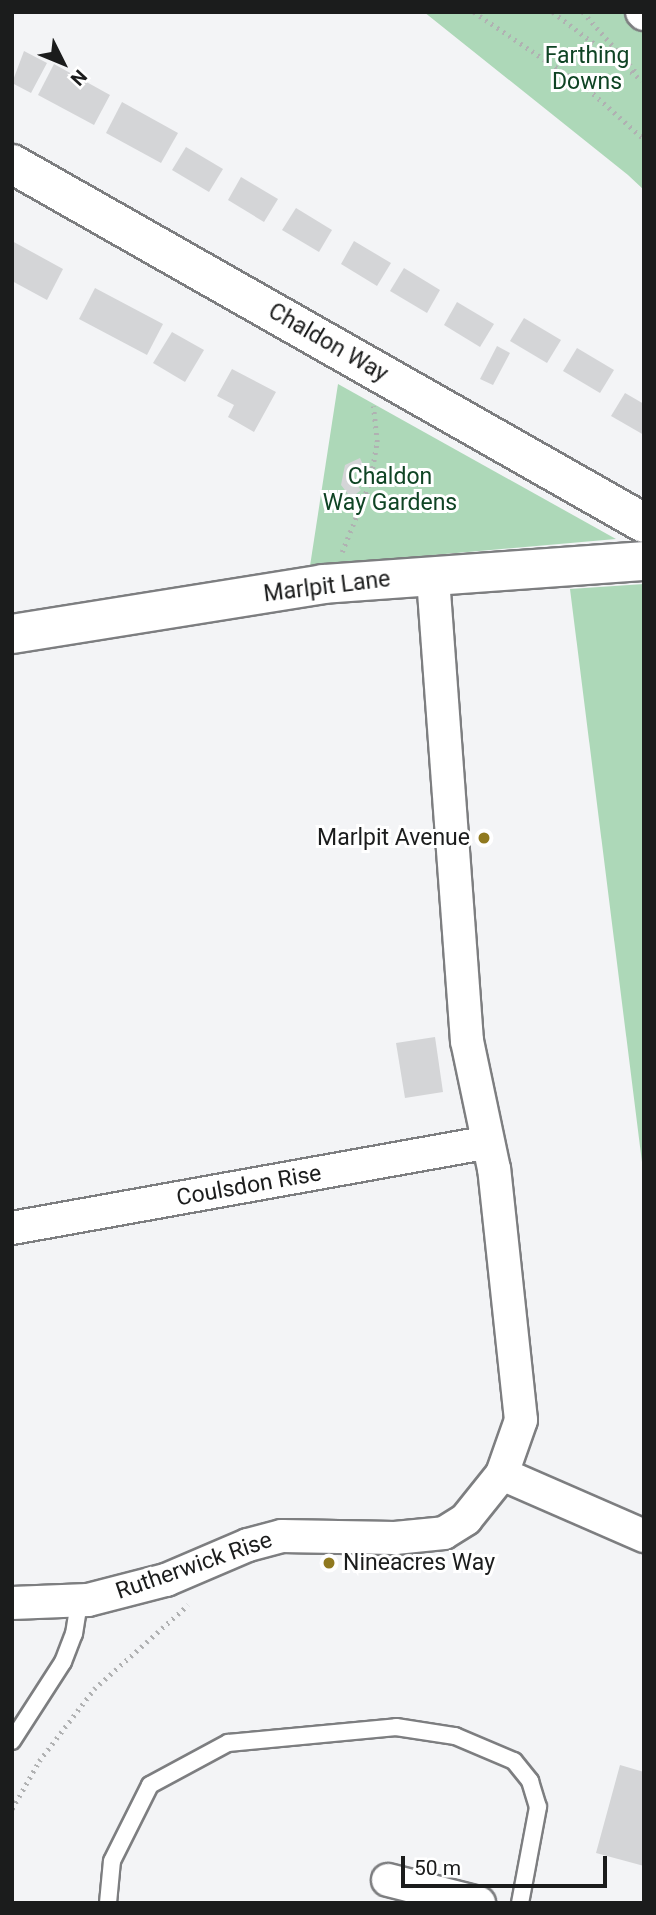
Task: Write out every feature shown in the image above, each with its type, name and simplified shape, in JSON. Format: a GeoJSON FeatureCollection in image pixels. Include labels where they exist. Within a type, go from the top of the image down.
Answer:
{"type":"FeatureCollection","features":[{"type":"Feature","properties":{"kind":"street","name":"Chaldon Way"},"geometry":{"type":"LineString","coordinates":[[12,164],[644,523]]}},
{"type":"Feature","properties":{"kind":"street","name":"Marlpit Lane"},"geometry":{"type":"LineString","coordinates":[[12,634],[323,584],[644,561]]}},
{"type":"Feature","properties":{"kind":"street"},"geometry":{"type":"LineString","coordinates":[[433,575],[467,1041],[486,1143]]}},
{"type":"Feature","properties":{"kind":"street","name":"Coulsdon Rise"},"geometry":{"type":"LineString","coordinates":[[12,1228],[486,1143]]}},
{"type":"Feature","properties":{"kind":"street","name":"Rutherwick Rise"},"geometry":{"type":"LineString","coordinates":[[12,1603],[79,1601],[166,1580],[248,1545],[282,1536],[395,1538],[444,1533],[475,1509],[502,1474],[521,1420],[505,1251],[494,1169],[486,1143]]}},
{"type":"Feature","properties":{"kind":"street"},"geometry":{"type":"LineString","coordinates":[[502,1474],[644,1536]]}},
{"type":"Feature","properties":{"kind":"street"},"geometry":{"type":"LineString","coordinates":[[388,1880],[479,1903]]}},
{"type":"Feature","properties":{"kind":"lane"},"geometry":{"type":"LineString","coordinates":[[12,1741],[63,1662],[74,1634],[79,1601]]}},
{"type":"Feature","properties":{"kind":"lane"},"geometry":{"type":"LineString","coordinates":[[109,1902],[112,1861],[150,1785],[228,1743],[396,1727],[455,1736],[514,1761],[530,1781],[538,1807],[520,1903]]}},
{"type":"Feature","properties":{"kind":"path"},"geometry":{"type":"LineString","coordinates":[[553,12],[643,81]]}},
{"type":"Feature","properties":{"kind":"path"},"geometry":{"type":"LineString","coordinates":[[583,12],[643,81]]}},
{"type":"Feature","properties":{"kind":"path"},"geometry":{"type":"LineString","coordinates":[[477,13],[588,89],[644,139]]}},
{"type":"Feature","properties":{"kind":"path"},"geometry":{"type":"LineString","coordinates":[[343,550],[370,482],[377,442],[370,367]]}},
{"type":"Feature","properties":{"kind":"path"},"geometry":{"type":"LineString","coordinates":[[12,1810],[39,1761],[94,1689],[198,1596]]}},
{"type":"Feature","properties":{"kind":"green space","name":"Farthing Downs"},"geometry":{"type":"Polygon","coordinates":[[[424,12],[644,12],[644,190],[628,175],[424,12]]]}},
{"type":"Feature","properties":{"kind":"green space","name":"Chaldon Way Gardens"},"geometry":{"type":"Polygon","coordinates":[[[338,384],[616,539],[310,566],[338,384]]]}},
{"type":"Feature","properties":{"kind":"green space"},"geometry":{"type":"Polygon","coordinates":[[[644,584],[644,1178],[570,589],[644,584]]]}},
{"type":"Feature","properties":{"kind":"building"},"geometry":{"type":"Polygon","coordinates":[[[24,51],[47,63],[31,93],[12,83],[24,51]]]}},
{"type":"Feature","properties":{"kind":"building"},"geometry":{"type":"Polygon","coordinates":[[[54,64],[110,95],[94,125],[38,95],[54,64]]]}},
{"type":"Feature","properties":{"kind":"building"},"geometry":{"type":"Polygon","coordinates":[[[122,102],[178,133],[161,163],[106,133],[122,102]]]}},
{"type":"Feature","properties":{"kind":"building"},"geometry":{"type":"Polygon","coordinates":[[[186,147],[223,169],[209,192],[172,170],[186,147]]]}},
{"type":"Feature","properties":{"kind":"building"},"geometry":{"type":"Polygon","coordinates":[[[241,177],[278,199],[264,222],[228,200],[241,177]]]}},
{"type":"Feature","properties":{"kind":"building"},"geometry":{"type":"Polygon","coordinates":[[[296,208],[332,230],[319,252],[282,230],[296,208]]]}},
{"type":"Feature","properties":{"kind":"building"},"geometry":{"type":"Polygon","coordinates":[[[12,241],[63,269],[47,300],[12,281],[12,241]]]}},
{"type":"Feature","properties":{"kind":"building"},"geometry":{"type":"Polygon","coordinates":[[[354,241],[391,263],[377,286],[341,264],[354,241]]]}},
{"type":"Feature","properties":{"kind":"building"},"geometry":{"type":"Polygon","coordinates":[[[404,268],[440,290],[427,313],[390,291],[404,268]]]}},
{"type":"Feature","properties":{"kind":"building"},"geometry":{"type":"Polygon","coordinates":[[[95,288],[163,324],[147,355],[79,319],[95,288]]]}},
{"type":"Feature","properties":{"kind":"building"},"geometry":{"type":"Polygon","coordinates":[[[457,302],[494,324],[480,347],[444,325],[457,302]]]}},
{"type":"Feature","properties":{"kind":"building"},"geometry":{"type":"Polygon","coordinates":[[[524,318],[561,340],[547,363],[510,341],[524,318]]]}},
{"type":"Feature","properties":{"kind":"building"},"geometry":{"type":"Polygon","coordinates":[[[172,332],[204,350],[185,382],[153,363],[172,332]]]}},
{"type":"Feature","properties":{"kind":"building"},"geometry":{"type":"Polygon","coordinates":[[[497,346],[510,353],[493,385],[480,379],[497,346]]]}},
{"type":"Feature","properties":{"kind":"building"},"geometry":{"type":"Polygon","coordinates":[[[577,348],[614,370],[600,393],[563,371],[577,348]]]}},
{"type":"Feature","properties":{"kind":"building"},"geometry":{"type":"Polygon","coordinates":[[[232,369],[276,392],[254,432],[228,417],[234,405],[217,396],[232,369]]]}},
{"type":"Feature","properties":{"kind":"building"},"geometry":{"type":"Polygon","coordinates":[[[625,393],[644,404],[644,435],[611,416],[625,393]]]}},
{"type":"Feature","properties":{"kind":"building"},"geometry":{"type":"Polygon","coordinates":[[[360,458],[365,469],[354,473],[353,480],[361,490],[351,498],[341,485],[345,465],[360,458]]]}},
{"type":"Feature","properties":{"kind":"building"},"geometry":{"type":"Polygon","coordinates":[[[435,1037],[443,1092],[405,1098],[396,1043],[435,1037]]]}},
{"type":"Feature","properties":{"kind":"building"},"geometry":{"type":"Polygon","coordinates":[[[620,1765],[644,1772],[644,1866],[596,1853],[620,1765]]]}},
{"type":"Feature","properties":{"kind":"place","name":"Marlpit Avenue"},"geometry":{"type":"Point","coordinates":[484,838]}},
{"type":"Feature","properties":{"kind":"place","name":"Nineacres Way"},"geometry":{"type":"Point","coordinates":[329,1563]}}]}
